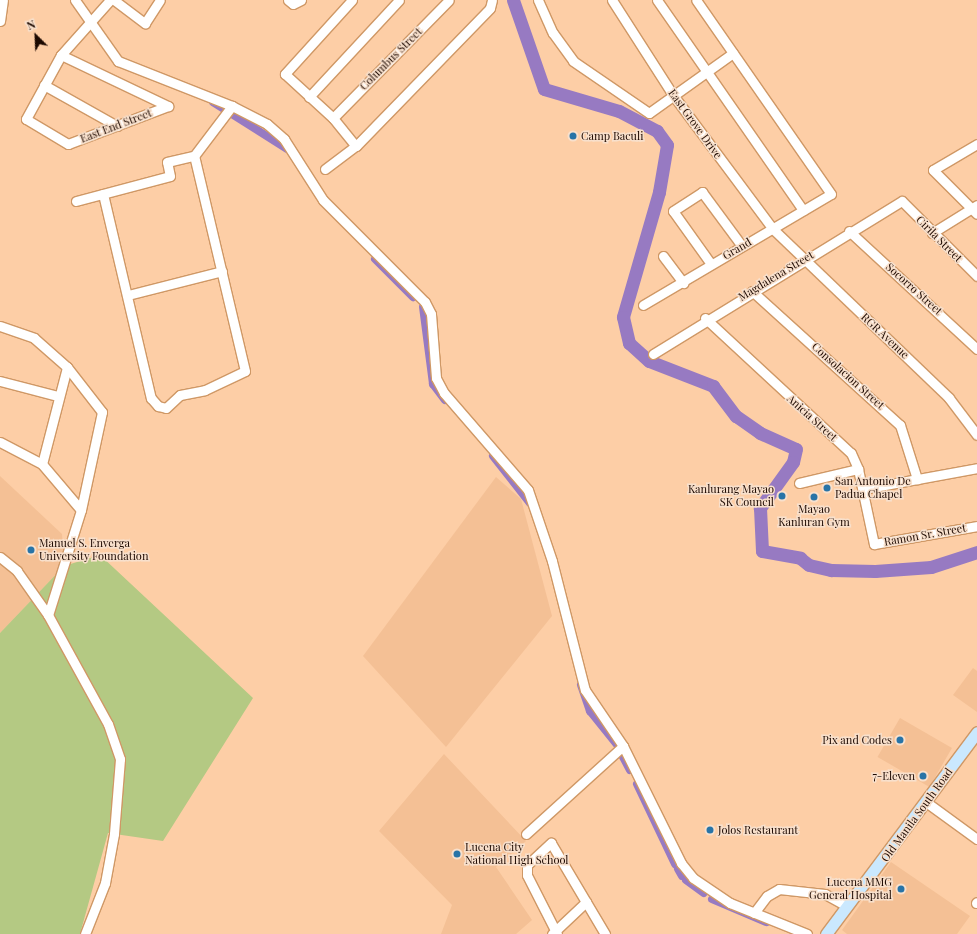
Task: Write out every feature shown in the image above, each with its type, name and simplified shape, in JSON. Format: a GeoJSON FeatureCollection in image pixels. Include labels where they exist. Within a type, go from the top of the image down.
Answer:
{"type":"FeatureCollection","features":[{"type":"Feature","properties":{"kind":"main road","name":"Old Manila South Road"},"geometry":{"type":"LineString","coordinates":[[826,934],[977,732]]}},
{"type":"Feature","properties":{"kind":"street"},"geometry":{"type":"LineString","coordinates":[[0,21],[3,0]]}},
{"type":"Feature","properties":{"kind":"street"},"geometry":{"type":"LineString","coordinates":[[75,0],[92,22],[118,61],[232,106],[267,124],[284,139],[323,200],[425,302],[431,314],[436,378],[444,393],[528,490],[552,561],[585,690],[623,746],[682,863],[709,890],[754,913],[807,934]]}},
{"type":"Feature","properties":{"kind":"street","name":"East End Street"},"geometry":{"type":"LineString","coordinates":[[61,55],[168,106],[68,144],[26,119],[61,55],[110,0]]}},
{"type":"Feature","properties":{"kind":"street"},"geometry":{"type":"LineString","coordinates":[[114,0],[145,23],[160,0]]}},
{"type":"Feature","properties":{"kind":"street"},"geometry":{"type":"LineString","coordinates":[[352,0],[285,74],[333,118],[356,146]]}},
{"type":"Feature","properties":{"kind":"street"},"geometry":{"type":"LineString","coordinates":[[309,97],[399,0]]}},
{"type":"Feature","properties":{"kind":"street","name":"Columbus Street"},"geometry":{"type":"LineString","coordinates":[[333,118],[449,0]]}},
{"type":"Feature","properties":{"kind":"street"},"geometry":{"type":"LineString","coordinates":[[325,169],[356,146],[490,8],[492,0]]}},
{"type":"Feature","properties":{"kind":"street"},"geometry":{"type":"LineString","coordinates":[[538,0],[553,33],[573,61],[649,113],[733,53],[696,0]]}},
{"type":"Feature","properties":{"kind":"street","name":"East Grove Drive"},"geometry":{"type":"LineString","coordinates":[[612,0],[673,95],[772,228],[786,244]]}},
{"type":"Feature","properties":{"kind":"street"},"geometry":{"type":"LineString","coordinates":[[657,0],[803,210]]}},
{"type":"Feature","properties":{"kind":"street","name":"Grand"},"geometry":{"type":"LineString","coordinates":[[644,306],[683,283],[711,264],[831,194],[733,53]]}},
{"type":"Feature","properties":{"kind":"street"},"geometry":{"type":"LineString","coordinates":[[44,85],[117,126]]}},
{"type":"Feature","properties":{"kind":"street"},"geometry":{"type":"LineString","coordinates":[[76,201],[170,176],[167,162],[194,156],[232,106]]}},
{"type":"Feature","properties":{"kind":"street"},"geometry":{"type":"LineString","coordinates":[[932,233],[975,210],[933,170],[977,144]]}},
{"type":"Feature","properties":{"kind":"street"},"geometry":{"type":"LineString","coordinates":[[103,194],[128,295],[151,398],[158,406],[166,408],[180,395],[205,390],[245,371],[194,156]]}},
{"type":"Feature","properties":{"kind":"street"},"geometry":{"type":"LineString","coordinates":[[711,264],[673,211],[702,192],[742,246]]}},
{"type":"Feature","properties":{"kind":"street","name":"Magdalena Street"},"geometry":{"type":"LineString","coordinates":[[653,354],[705,318],[803,261],[849,231],[902,201]]}},
{"type":"Feature","properties":{"kind":"street","name":"Cirila Street"},"geometry":{"type":"LineString","coordinates":[[902,201],[932,233],[977,276]]}},
{"type":"Feature","properties":{"kind":"street","name":"Socorro Street"},"geometry":{"type":"LineString","coordinates":[[849,231],[977,349]]}},
{"type":"Feature","properties":{"kind":"street","name":"RGR Avenue"},"geometry":{"type":"LineString","coordinates":[[786,244],[949,398],[977,435]]}},
{"type":"Feature","properties":{"kind":"street"},"geometry":{"type":"LineString","coordinates":[[663,256],[683,283]]}},
{"type":"Feature","properties":{"kind":"street"},"geometry":{"type":"LineString","coordinates":[[128,295],[222,271]]}},
{"type":"Feature","properties":{"kind":"street","name":"Consolacion Street"},"geometry":{"type":"LineString","coordinates":[[752,291],[900,425],[917,479]]}},
{"type":"Feature","properties":{"kind":"street","name":"Anicia Street"},"geometry":{"type":"LineString","coordinates":[[705,318],[851,453],[858,469],[874,544]]}},
{"type":"Feature","properties":{"kind":"street"},"geometry":{"type":"LineString","coordinates":[[0,326],[34,338],[67,367],[102,412],[81,510],[48,615]]}},
{"type":"Feature","properties":{"kind":"street"},"geometry":{"type":"LineString","coordinates":[[42,464],[58,396],[67,367]]}},
{"type":"Feature","properties":{"kind":"street"},"geometry":{"type":"LineString","coordinates":[[0,381],[58,396]]}},
{"type":"Feature","properties":{"kind":"street"},"geometry":{"type":"LineString","coordinates":[[0,442],[42,464],[81,510]]}},
{"type":"Feature","properties":{"kind":"street"},"geometry":{"type":"LineString","coordinates":[[863,489],[977,468]]}},
{"type":"Feature","properties":{"kind":"street"},"geometry":{"type":"LineString","coordinates":[[799,483],[858,469]]}},
{"type":"Feature","properties":{"kind":"street","name":"Ramon Sr. Street"},"geometry":{"type":"LineString","coordinates":[[874,544],[977,526]]}},
{"type":"Feature","properties":{"kind":"street"},"geometry":{"type":"LineString","coordinates":[[0,557],[17,571],[48,615],[108,724],[120,759],[114,834],[105,883],[85,934]]}},
{"type":"Feature","properties":{"kind":"street"},"geometry":{"type":"LineString","coordinates":[[526,834],[623,746]]}},
{"type":"Feature","properties":{"kind":"street"},"geometry":{"type":"LineString","coordinates":[[926,802],[977,839]]}},
{"type":"Feature","properties":{"kind":"street"},"geometry":{"type":"LineString","coordinates":[[586,902],[555,933],[527,874],[527,865],[551,843],[605,934]]}},
{"type":"Feature","properties":{"kind":"street"},"geometry":{"type":"LineString","coordinates":[[754,913],[767,896],[779,889],[825,894],[847,906]]}},
{"type":"Feature","properties":{"kind":"shaded area","name":"Manuel S. Enverga University Foundation"},"geometry":{"type":"Polygon","coordinates":[[[0,476],[62,534],[64,566],[0,633],[0,476]]]}},
{"type":"Feature","properties":{"kind":"shaded area"},"geometry":{"type":"Polygon","coordinates":[[[496,477],[521,499],[552,616],[446,747],[363,656],[496,477]]]}},
{"type":"Feature","properties":{"kind":"shaded area"},"geometry":{"type":"Polygon","coordinates":[[[973,668],[977,671],[977,712],[953,695],[973,668]]]}},
{"type":"Feature","properties":{"kind":"shaded area"},"geometry":{"type":"Polygon","coordinates":[[[900,718],[952,748],[929,787],[878,757],[900,718]]]}},
{"type":"Feature","properties":{"kind":"shaded area","name":"Lucena City National High School"},"geometry":{"type":"Polygon","coordinates":[[[444,754],[526,841],[496,867],[532,920],[516,934],[441,934],[452,905],[379,831],[444,754]]]}},
{"type":"Feature","properties":{"kind":"shaded area","name":"Lucena MMG General Hospital"},"geometry":{"type":"Polygon","coordinates":[[[891,862],[970,916],[957,934],[847,934],[842,930],[891,862]]]}},
{"type":"Feature","properties":{"kind":"green space"},"geometry":{"type":"Polygon","coordinates":[[[100,555],[253,698],[163,841],[108,833],[80,934],[0,934],[0,633],[64,566],[100,555]]]}},
{"type":"Feature","properties":{"kind":"waterway"},"geometry":{"type":"LineString","coordinates":[[513,0],[544,89],[619,111],[657,131],[667,145],[659,192],[623,317],[629,343],[649,361],[713,386],[736,416],[760,433],[796,449],[793,462],[760,508],[762,551],[800,558],[809,565],[831,570],[875,571],[931,567],[977,552]]}},
{"type":"Feature","properties":{"kind":"waterway"},"geometry":{"type":"LineString","coordinates":[[213,102],[287,149]]}},
{"type":"Feature","properties":{"kind":"waterway"},"geometry":{"type":"LineString","coordinates":[[375,259],[413,297]]}},
{"type":"Feature","properties":{"kind":"waterway"},"geometry":{"type":"LineString","coordinates":[[423,307],[433,384],[445,400]]}},
{"type":"Feature","properties":{"kind":"waterway"},"geometry":{"type":"LineString","coordinates":[[493,456],[530,503]]}},
{"type":"Feature","properties":{"kind":"waterway"},"geometry":{"type":"LineString","coordinates":[[581,685],[590,711],[618,746]]}},
{"type":"Feature","properties":{"kind":"waterway"},"geometry":{"type":"LineString","coordinates":[[622,755],[630,770]]}},
{"type":"Feature","properties":{"kind":"waterway"},"geometry":{"type":"LineString","coordinates":[[637,784],[675,864]]}},
{"type":"Feature","properties":{"kind":"waterway"},"geometry":{"type":"LineString","coordinates":[[678,869],[682,876]]}},
{"type":"Feature","properties":{"kind":"waterway"},"geometry":{"type":"LineString","coordinates":[[686,880],[704,893]]}},
{"type":"Feature","properties":{"kind":"waterway"},"geometry":{"type":"LineString","coordinates":[[712,899],[766,922]]}},
{"type":"Feature","properties":{"kind":"place","name":"Camp Baculi"},"geometry":{"type":"Point","coordinates":[573,136]}},
{"type":"Feature","properties":{"kind":"place","name":"San Antonio De Padua Chapel"},"geometry":{"type":"Point","coordinates":[827,488]}},
{"type":"Feature","properties":{"kind":"place","name":"Kanlurang Mayao SK Council"},"geometry":{"type":"Point","coordinates":[782,496]}},
{"type":"Feature","properties":{"kind":"place","name":"Mayao Kanluran Gym"},"geometry":{"type":"Point","coordinates":[814,497]}},
{"type":"Feature","properties":{"kind":"place","name":"Manuel S. Enverga University Foundation"},"geometry":{"type":"Point","coordinates":[31,550]}},
{"type":"Feature","properties":{"kind":"place","name":"Pix and Codes"},"geometry":{"type":"Point","coordinates":[900,740]}},
{"type":"Feature","properties":{"kind":"place","name":"7-Eleven"},"geometry":{"type":"Point","coordinates":[923,776]}},
{"type":"Feature","properties":{"kind":"place","name":"Jolos Restaurant"},"geometry":{"type":"Point","coordinates":[710,830]}},
{"type":"Feature","properties":{"kind":"place","name":"Lucena City National High School"},"geometry":{"type":"Point","coordinates":[457,854]}},
{"type":"Feature","properties":{"kind":"place","name":"Lucena MMG General Hospital"},"geometry":{"type":"Point","coordinates":[901,889]}}]}
